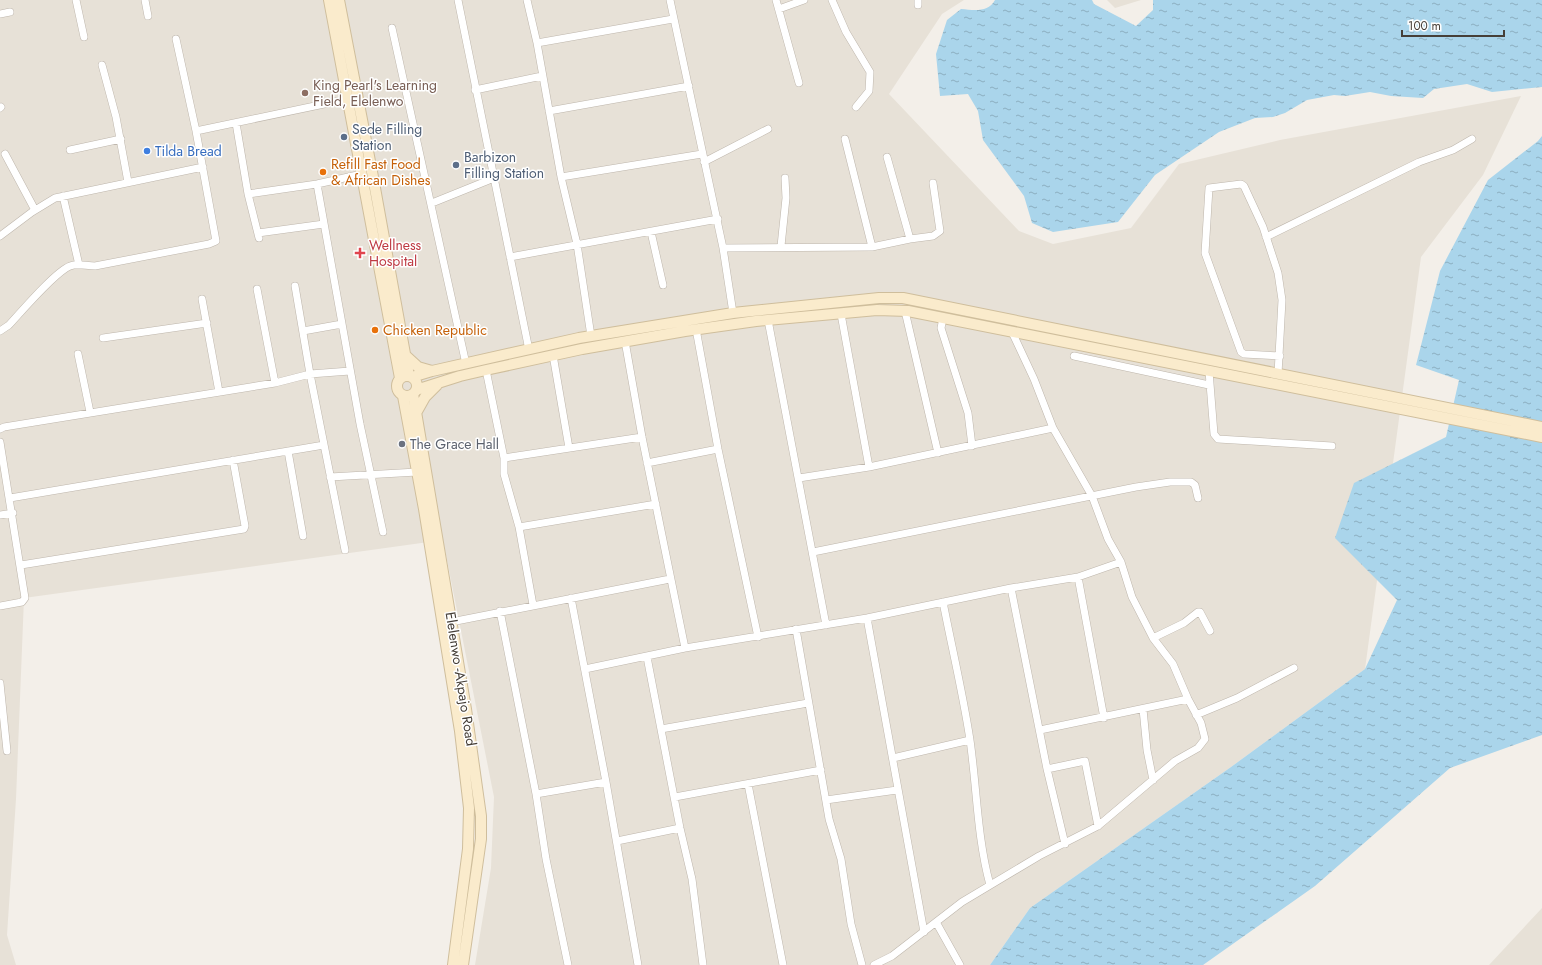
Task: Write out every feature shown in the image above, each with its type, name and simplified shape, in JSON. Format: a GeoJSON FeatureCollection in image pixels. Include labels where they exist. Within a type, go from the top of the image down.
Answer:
{"type":"FeatureCollection","features":[{"type":"Feature","properties":{"kind":"main road"},"geometry":{"type":"LineString","coordinates":[[329,0],[362,174],[407,377],[416,383],[411,393]]}},
{"type":"Feature","properties":{"kind":"main road"},"geometry":{"type":"LineString","coordinates":[[339,0],[406,356],[407,377]]}},
{"type":"Feature","properties":{"kind":"main road"},"geometry":{"type":"LineString","coordinates":[[1542,427],[1331,390],[1210,371],[905,311],[877,310],[768,320],[696,329],[553,355],[486,370],[440,382],[411,393],[396,388],[407,377],[591,336],[733,313],[879,298],[903,298],[1278,374],[1331,390],[1542,437]]}},
{"type":"Feature","properties":{"kind":"main road"},"geometry":{"type":"LineString","coordinates":[[406,356],[418,367],[432,371]]}},
{"type":"Feature","properties":{"kind":"main road"},"geometry":{"type":"LineString","coordinates":[[416,413],[428,393],[440,382]]}},
{"type":"Feature","properties":{"kind":"main road","name":"Elelenwo -Akpajo Road"},"geometry":{"type":"LineString","coordinates":[[411,393],[416,413],[466,709],[481,816],[480,839],[463,965]]}},
{"type":"Feature","properties":{"kind":"main road","name":"Elelenwo -Akpajo Road"},"geometry":{"type":"LineString","coordinates":[[411,393],[417,472],[460,730],[469,808],[468,849],[453,965]]}},
{"type":"Feature","properties":{"kind":"street"},"geometry":{"type":"LineString","coordinates":[[76,0],[84,37]]}},
{"type":"Feature","properties":{"kind":"street"},"geometry":{"type":"LineString","coordinates":[[145,0],[148,16]]}},
{"type":"Feature","properties":{"kind":"street"},"geometry":{"type":"LineString","coordinates":[[458,0],[475,90],[529,350]]}},
{"type":"Feature","properties":{"kind":"street"},"geometry":{"type":"LineString","coordinates":[[527,0],[537,43],[561,177],[576,244],[591,336]]}},
{"type":"Feature","properties":{"kind":"street"},"geometry":{"type":"LineString","coordinates":[[670,0],[703,158],[718,219],[733,313]]}},
{"type":"Feature","properties":{"kind":"street"},"geometry":{"type":"LineString","coordinates":[[776,0],[799,83]]}},
{"type":"Feature","properties":{"kind":"street"},"geometry":{"type":"LineString","coordinates":[[779,9],[804,0]]}},
{"type":"Feature","properties":{"kind":"street"},"geometry":{"type":"LineString","coordinates":[[832,0],[846,32],[870,72],[869,91],[856,107]]}},
{"type":"Feature","properties":{"kind":"street"},"geometry":{"type":"LineString","coordinates":[[0,14],[10,12]]}},
{"type":"Feature","properties":{"kind":"street"},"geometry":{"type":"LineString","coordinates":[[537,43],[673,19]]}},
{"type":"Feature","properties":{"kind":"street"},"geometry":{"type":"LineString","coordinates":[[392,28],[432,203],[466,364]]}},
{"type":"Feature","properties":{"kind":"street"},"geometry":{"type":"LineString","coordinates":[[0,331],[9,326],[57,275],[69,266],[94,266],[208,244],[216,241],[196,131],[176,39]]}},
{"type":"Feature","properties":{"kind":"street"},"geometry":{"type":"LineString","coordinates":[[102,65],[121,139],[128,182]]}},
{"type":"Feature","properties":{"kind":"street"},"geometry":{"type":"LineString","coordinates":[[475,90],[542,76]]}},
{"type":"Feature","properties":{"kind":"street"},"geometry":{"type":"LineString","coordinates":[[549,111],[689,86]]}},
{"type":"Feature","properties":{"kind":"street"},"geometry":{"type":"LineString","coordinates":[[196,131],[348,99]]}},
{"type":"Feature","properties":{"kind":"street"},"geometry":{"type":"LineString","coordinates":[[236,123],[248,194],[258,235],[324,224]]}},
{"type":"Feature","properties":{"kind":"street"},"geometry":{"type":"LineString","coordinates":[[561,177],[703,158],[768,129]]}},
{"type":"Feature","properties":{"kind":"street"},"geometry":{"type":"LineString","coordinates":[[70,150],[121,139]]}},
{"type":"Feature","properties":{"kind":"street"},"geometry":{"type":"LineString","coordinates":[[845,139],[872,247]]}},
{"type":"Feature","properties":{"kind":"street"},"geometry":{"type":"LineString","coordinates":[[1266,237],[1419,162],[1453,150],[1472,139]]}},
{"type":"Feature","properties":{"kind":"street"},"geometry":{"type":"LineString","coordinates":[[5,154],[35,210]]}},
{"type":"Feature","properties":{"kind":"street"},"geometry":{"type":"LineString","coordinates":[[887,157],[910,239]]}},
{"type":"Feature","properties":{"kind":"street"},"geometry":{"type":"LineString","coordinates":[[0,236],[46,203],[63,196],[203,167]]}},
{"type":"Feature","properties":{"kind":"street"},"geometry":{"type":"LineString","coordinates":[[248,194],[317,184],[362,174]]}},
{"type":"Feature","properties":{"kind":"street"},"geometry":{"type":"LineString","coordinates":[[432,203],[494,178]]}},
{"type":"Feature","properties":{"kind":"street"},"geometry":{"type":"LineString","coordinates":[[781,246],[786,198],[785,178]]}},
{"type":"Feature","properties":{"kind":"street"},"geometry":{"type":"LineString","coordinates":[[723,248],[781,246],[872,247],[932,236],[940,231],[933,183]]}},
{"type":"Feature","properties":{"kind":"street"},"geometry":{"type":"LineString","coordinates":[[317,184],[350,371],[383,532]]}},
{"type":"Feature","properties":{"kind":"street"},"geometry":{"type":"LineString","coordinates":[[1278,374],[1280,356],[1282,300],[1278,273],[1266,237],[1246,188],[1241,184],[1209,188],[1205,253],[1241,352],[1244,354],[1280,356]]}},
{"type":"Feature","properties":{"kind":"street"},"geometry":{"type":"LineString","coordinates":[[63,196],[79,265]]}},
{"type":"Feature","properties":{"kind":"street"},"geometry":{"type":"LineString","coordinates":[[510,257],[718,219]]}},
{"type":"Feature","properties":{"kind":"street"},"geometry":{"type":"LineString","coordinates":[[651,232],[663,285]]}},
{"type":"Feature","properties":{"kind":"street"},"geometry":{"type":"LineString","coordinates":[[295,286],[310,374],[345,550]]}},
{"type":"Feature","properties":{"kind":"street"},"geometry":{"type":"LineString","coordinates":[[257,289],[275,383]]}},
{"type":"Feature","properties":{"kind":"street"},"geometry":{"type":"LineString","coordinates":[[202,299],[219,392]]}},
{"type":"Feature","properties":{"kind":"street"},"geometry":{"type":"LineString","coordinates":[[905,311],[938,453]]}},
{"type":"Feature","properties":{"kind":"street"},"geometry":{"type":"LineString","coordinates":[[841,314],[869,468]]}},
{"type":"Feature","properties":{"kind":"street"},"geometry":{"type":"LineString","coordinates":[[943,318],[941,328],[968,413],[972,446]]}},
{"type":"Feature","properties":{"kind":"street"},"geometry":{"type":"LineString","coordinates":[[768,320],[826,625]]}},
{"type":"Feature","properties":{"kind":"street"},"geometry":{"type":"LineString","coordinates":[[103,338],[206,323]]}},
{"type":"Feature","properties":{"kind":"street"},"geometry":{"type":"LineString","coordinates":[[303,331],[342,324]]}},
{"type":"Feature","properties":{"kind":"street"},"geometry":{"type":"LineString","coordinates":[[696,329],[718,448],[758,637]]}},
{"type":"Feature","properties":{"kind":"street"},"geometry":{"type":"LineString","coordinates":[[874,965],[884,963],[962,902],[1039,856],[1098,826],[1175,761],[1204,743],[1205,734],[1173,664],[1153,638],[1132,597],[1121,562],[1108,539],[1092,496],[1053,428],[1034,379],[1012,332]]}},
{"type":"Feature","properties":{"kind":"street"},"geometry":{"type":"LineString","coordinates":[[625,342],[647,463],[685,648]]}},
{"type":"Feature","properties":{"kind":"street"},"geometry":{"type":"LineString","coordinates":[[78,354],[90,412]]}},
{"type":"Feature","properties":{"kind":"street"},"geometry":{"type":"LineString","coordinates":[[553,355],[569,448]]}},
{"type":"Feature","properties":{"kind":"street"},"geometry":{"type":"LineString","coordinates":[[1074,356],[1209,385]]}},
{"type":"Feature","properties":{"kind":"street"},"geometry":{"type":"LineString","coordinates":[[486,370],[504,458],[504,474],[518,527],[533,605]]}},
{"type":"Feature","properties":{"kind":"street"},"geometry":{"type":"LineString","coordinates":[[0,429],[4,427],[90,412],[275,383],[310,374],[350,371]]}},
{"type":"Feature","properties":{"kind":"street"},"geometry":{"type":"LineString","coordinates":[[1210,371],[1209,385],[1214,434],[1218,439],[1332,446]]}},
{"type":"Feature","properties":{"kind":"street"},"geometry":{"type":"LineString","coordinates":[[799,478],[869,468],[1053,428]]}},
{"type":"Feature","properties":{"kind":"street"},"geometry":{"type":"LineString","coordinates":[[504,458],[642,437]]}},
{"type":"Feature","properties":{"kind":"street"},"geometry":{"type":"LineString","coordinates":[[0,442],[26,598],[22,602],[0,606]]}},
{"type":"Feature","properties":{"kind":"street"},"geometry":{"type":"LineString","coordinates":[[10,498],[324,445]]}},
{"type":"Feature","properties":{"kind":"street"},"geometry":{"type":"LineString","coordinates":[[647,463],[718,448]]}},
{"type":"Feature","properties":{"kind":"street"},"geometry":{"type":"LineString","coordinates":[[288,451],[303,536]]}},
{"type":"Feature","properties":{"kind":"street"},"geometry":{"type":"LineString","coordinates":[[21,565],[244,529],[245,526],[233,460]]}},
{"type":"Feature","properties":{"kind":"street"},"geometry":{"type":"LineString","coordinates":[[330,477],[417,472]]}},
{"type":"Feature","properties":{"kind":"street"},"geometry":{"type":"LineString","coordinates":[[813,552],[1136,487],[1191,482],[1195,485],[1198,498]]}},
{"type":"Feature","properties":{"kind":"street"},"geometry":{"type":"LineString","coordinates":[[518,527],[656,504]]}},
{"type":"Feature","properties":{"kind":"street"},"geometry":{"type":"LineString","coordinates":[[0,515],[13,513]]}},
{"type":"Feature","properties":{"kind":"street"},"geometry":{"type":"LineString","coordinates":[[585,669],[685,648],[867,618],[1011,588],[1078,577],[1121,562]]}},
{"type":"Feature","properties":{"kind":"street"},"geometry":{"type":"LineString","coordinates":[[1078,577],[1104,718]]}},
{"type":"Feature","properties":{"kind":"street"},"geometry":{"type":"LineString","coordinates":[[451,622],[500,611],[670,579]]}},
{"type":"Feature","properties":{"kind":"street"},"geometry":{"type":"LineString","coordinates":[[1011,588],[1047,770],[1065,844]]}},
{"type":"Feature","properties":{"kind":"street"},"geometry":{"type":"LineString","coordinates":[[571,598],[617,841],[638,965]]}},
{"type":"Feature","properties":{"kind":"street"},"geometry":{"type":"LineString","coordinates":[[943,602],[970,740],[982,857],[990,885]]}},
{"type":"Feature","properties":{"kind":"street"},"geometry":{"type":"LineString","coordinates":[[500,611],[536,794],[546,858],[568,965]]}},
{"type":"Feature","properties":{"kind":"street"},"geometry":{"type":"LineString","coordinates":[[1153,638],[1184,623],[1198,612],[1200,612],[1210,631]]}},
{"type":"Feature","properties":{"kind":"street"},"geometry":{"type":"LineString","coordinates":[[867,618],[893,758],[897,790],[924,932]]}},
{"type":"Feature","properties":{"kind":"street"},"geometry":{"type":"LineString","coordinates":[[796,629],[829,819],[841,859],[851,924],[862,965]]}},
{"type":"Feature","properties":{"kind":"street"},"geometry":{"type":"LineString","coordinates":[[647,657],[680,828],[692,879],[703,965]]}},
{"type":"Feature","properties":{"kind":"street"},"geometry":{"type":"LineString","coordinates":[[1196,715],[1237,698],[1294,668]]}},
{"type":"Feature","properties":{"kind":"street"},"geometry":{"type":"LineString","coordinates":[[0,683],[7,751]]}},
{"type":"Feature","properties":{"kind":"street"},"geometry":{"type":"LineString","coordinates":[[1040,730],[1104,718],[1188,699]]}},
{"type":"Feature","properties":{"kind":"street"},"geometry":{"type":"LineString","coordinates":[[661,729],[808,703]]}},
{"type":"Feature","properties":{"kind":"street"},"geometry":{"type":"LineString","coordinates":[[1143,709],[1152,780]]}},
{"type":"Feature","properties":{"kind":"street"},"geometry":{"type":"LineString","coordinates":[[893,758],[970,740]]}},
{"type":"Feature","properties":{"kind":"street"},"geometry":{"type":"LineString","coordinates":[[1047,770],[1085,761],[1098,826]]}},
{"type":"Feature","properties":{"kind":"street"},"geometry":{"type":"LineString","coordinates":[[675,797],[821,770]]}},
{"type":"Feature","properties":{"kind":"street"},"geometry":{"type":"LineString","coordinates":[[536,794],[606,782]]}},
{"type":"Feature","properties":{"kind":"street"},"geometry":{"type":"LineString","coordinates":[[748,784],[783,965]]}},
{"type":"Feature","properties":{"kind":"street"},"geometry":{"type":"LineString","coordinates":[[826,800],[897,790]]}},
{"type":"Feature","properties":{"kind":"street"},"geometry":{"type":"LineString","coordinates":[[617,841],[680,828]]}},
{"type":"Feature","properties":{"kind":"street"},"geometry":{"type":"LineString","coordinates":[[936,922],[960,965]]}},
{"type":"Feature","properties":{"kind":"shaded area"},"geometry":{"type":"Polygon","coordinates":[[[0,0],[964,0],[942,14],[889,94],[1019,231],[1053,244],[1131,228],[1179,164],[1280,140],[1521,96],[1483,175],[1421,257],[1365,669],[1231,767],[1030,908],[990,965],[475,965],[491,868],[494,797],[443,540],[24,598],[16,799],[7,935],[16,965],[0,965],[0,0]]]}},
{"type":"Feature","properties":{"kind":"shaded area"},"geometry":{"type":"Polygon","coordinates":[[[1107,0],[1141,0],[1115,8],[1107,0]]]}},
{"type":"Feature","properties":{"kind":"shaded area"},"geometry":{"type":"Polygon","coordinates":[[[1542,908],[1542,965],[1489,965],[1542,908]]]}},
{"type":"Feature","properties":{"kind":"water"},"geometry":{"type":"Polygon","coordinates":[[[995,0],[1092,0],[1094,4],[1136,26],[1153,10],[1153,0],[1542,0],[1542,87],[1492,92],[1467,84],[1434,89],[1423,98],[1391,96],[1370,92],[1345,96],[1334,95],[1307,100],[1285,113],[1273,117],[1255,118],[1219,132],[1155,175],[1118,222],[1053,232],[1032,223],[1024,196],[983,140],[978,111],[968,94],[940,96],[936,54],[947,20],[961,9],[985,9],[995,0]]]}},
{"type":"Feature","properties":{"kind":"water"},"geometry":{"type":"Polygon","coordinates":[[[1542,136],[1542,735],[1450,768],[1315,886],[1203,965],[990,965],[1030,908],[1231,767],[1365,669],[1397,600],[1335,538],[1354,483],[1446,437],[1459,380],[1416,365],[1440,271],[1488,180],[1538,141],[1542,136]]]}},
{"type":"Feature","properties":{"kind":"place","name":"King Pearl's Learning Field, Elelenwo"},"geometry":{"type":"Point","coordinates":[305,93]}},
{"type":"Feature","properties":{"kind":"place","name":"Sede Filling Station"},"geometry":{"type":"Point","coordinates":[344,137]}},
{"type":"Feature","properties":{"kind":"place","name":"Tilda Bread"},"geometry":{"type":"Point","coordinates":[147,151]}},
{"type":"Feature","properties":{"kind":"place","name":"Barbizon Filling Station"},"geometry":{"type":"Point","coordinates":[456,165]}},
{"type":"Feature","properties":{"kind":"place","name":"Refill Fast Food & African Dishes"},"geometry":{"type":"Point","coordinates":[323,172]}},
{"type":"Feature","properties":{"kind":"place","name":"Wellness Hospital"},"geometry":{"type":"Point","coordinates":[360,253]}},
{"type":"Feature","properties":{"kind":"place","name":"Chicken Republic"},"geometry":{"type":"Point","coordinates":[375,330]}},
{"type":"Feature","properties":{"kind":"place","name":"The Grace Hall"},"geometry":{"type":"Point","coordinates":[402,444]}}]}
